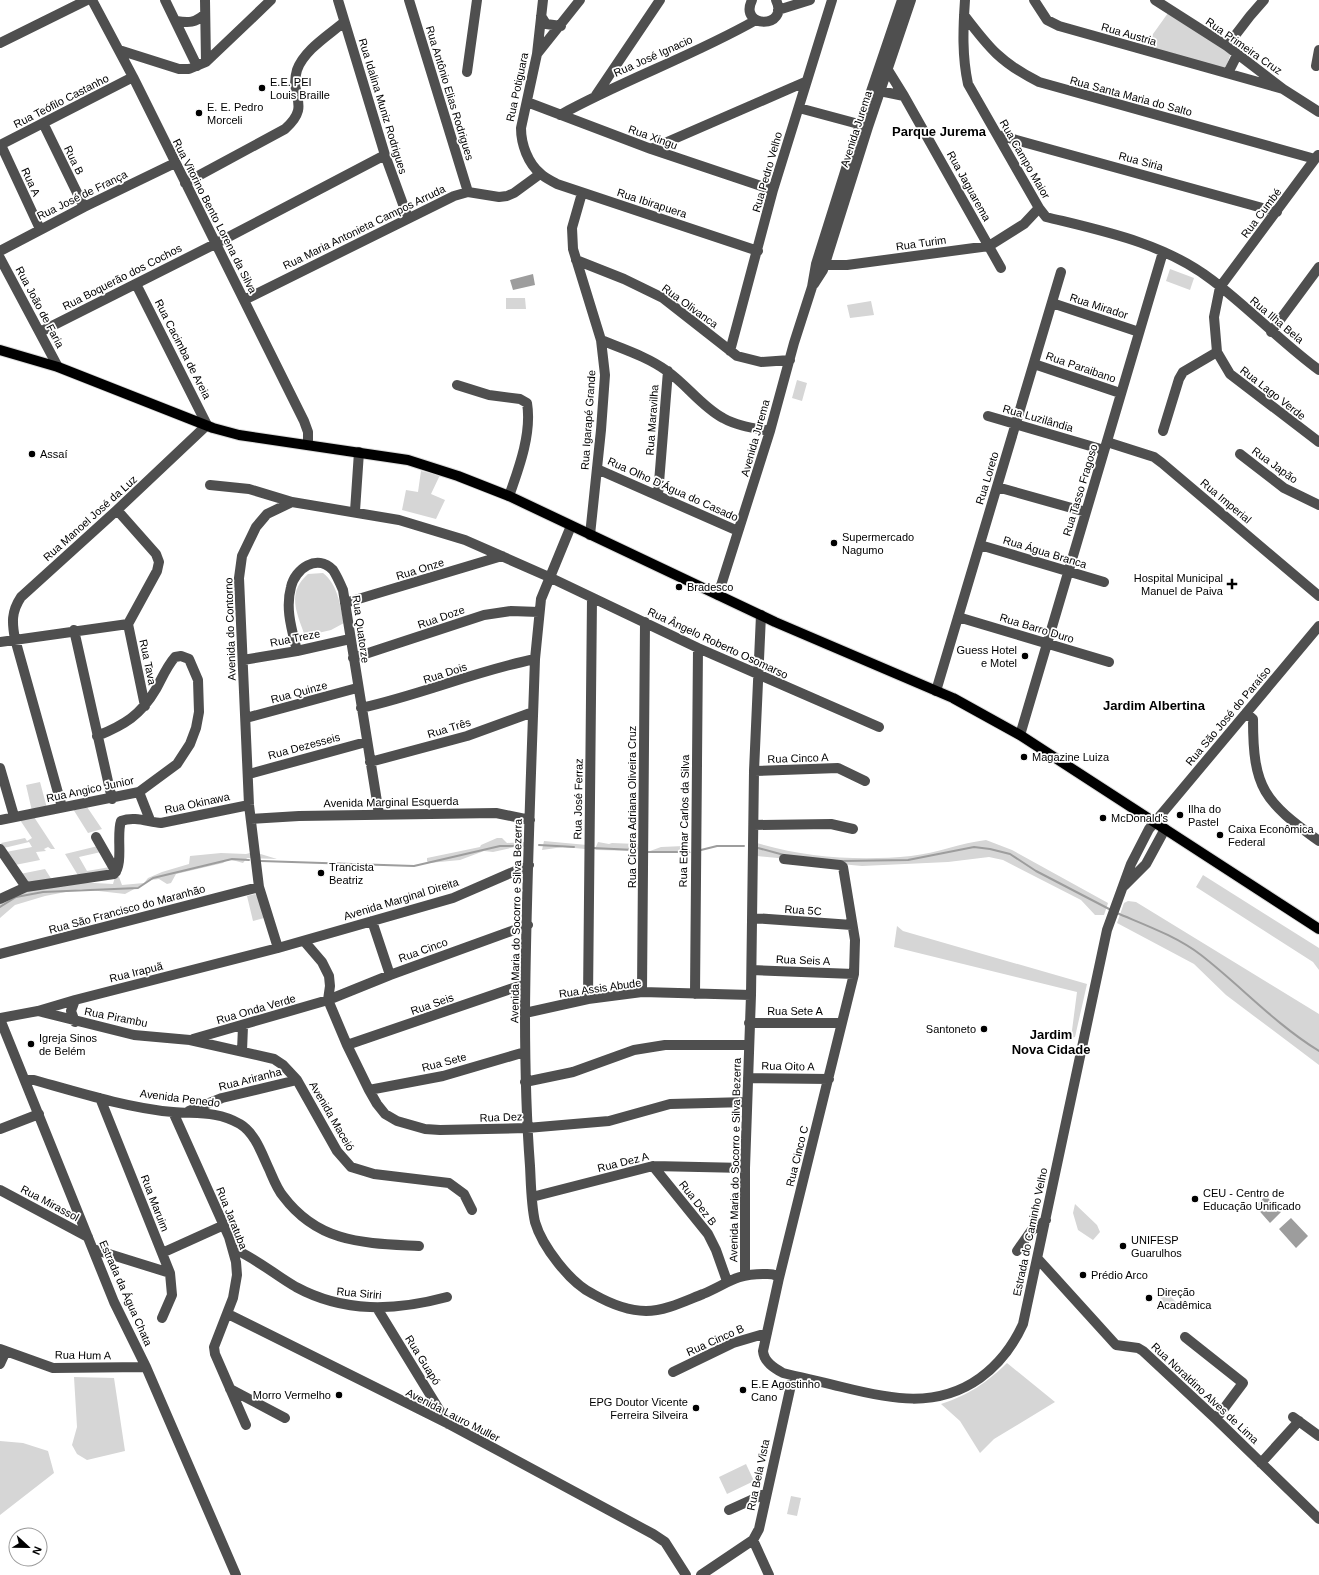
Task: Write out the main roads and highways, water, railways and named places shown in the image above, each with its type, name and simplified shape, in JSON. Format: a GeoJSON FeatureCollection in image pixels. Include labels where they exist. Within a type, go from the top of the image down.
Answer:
{"type":"FeatureCollection","features":[{"type":"Feature","properties":{"kind":"main road"},"geometry":{"type":"LineString","coordinates":[[0,350],[58,367],[207,425],[239,435],[408,460],[458,476],[509,496],[761,615],[936,691],[1020,735],[1319,929]]}},
{"type":"Feature","properties":{"kind":"waterway"},"geometry":{"type":"LineString","coordinates":[[539,845],[574,847]]}},
{"type":"Feature","properties":{"kind":"waterway"},"geometry":{"type":"LineString","coordinates":[[261,861],[414,866],[500,846],[519,846]]}},
{"type":"Feature","properties":{"kind":"waterway"},"geometry":{"type":"LineString","coordinates":[[701,850],[717,846],[744,846]]}},
{"type":"Feature","properties":{"kind":"waterway"},"geometry":{"type":"LineString","coordinates":[[842,861],[908,860],[974,847],[990,849],[1010,854],[1036,871],[1111,910]]}},
{"type":"Feature","properties":{"kind":"waterway"},"geometry":{"type":"LineString","coordinates":[[593,848],[635,850]]}},
{"type":"Feature","properties":{"kind":"waterway"},"geometry":{"type":"LineString","coordinates":[[758,848],[784,855]]}},
{"type":"Feature","properties":{"kind":"waterway"},"geometry":{"type":"LineString","coordinates":[[648,852],[689,852]]}},
{"type":"Feature","properties":{"kind":"waterway"},"geometry":{"type":"LineString","coordinates":[[0,907],[16,897],[43,892],[138,888],[153,878],[232,859],[249,860]]}},
{"type":"Feature","properties":{"kind":"waterway"},"geometry":{"type":"LineString","coordinates":[[1117,913],[1160,931],[1191,948],[1216,967],[1273,1017],[1319,1051]]}},
{"type":"Feature","properties":{"kind":"place","name":"E.E. PEI Louis Braille"},"geometry":{"type":"Point","coordinates":[262,88]}},
{"type":"Feature","properties":{"kind":"place","name":"E. E. Pedro Morceli"},"geometry":{"type":"Point","coordinates":[199,113]}},
{"type":"Feature","properties":{"kind":"place","name":"Assaí"},"geometry":{"type":"Point","coordinates":[32,454]}},
{"type":"Feature","properties":{"kind":"place","name":"Supermercado Nagumo"},"geometry":{"type":"Point","coordinates":[834,543]}},
{"type":"Feature","properties":{"kind":"place","name":"Hospital Municipal Manuel de Paiva"},"geometry":{"type":"Point","coordinates":[1232,584]}},
{"type":"Feature","properties":{"kind":"place","name":"Bradesco"},"geometry":{"type":"Point","coordinates":[679,587]}},
{"type":"Feature","properties":{"kind":"place","name":"Guess Hotel e Motel"},"geometry":{"type":"Point","coordinates":[1025,656]}},
{"type":"Feature","properties":{"kind":"place","name":"Magazine Luiza"},"geometry":{"type":"Point","coordinates":[1024,757]}},
{"type":"Feature","properties":{"kind":"place","name":"Ilha do Pastel"},"geometry":{"type":"Point","coordinates":[1180,815]}},
{"type":"Feature","properties":{"kind":"place","name":"McDonald's"},"geometry":{"type":"Point","coordinates":[1103,818]}},
{"type":"Feature","properties":{"kind":"place","name":"Caixa Econômica Federal"},"geometry":{"type":"Point","coordinates":[1220,835]}},
{"type":"Feature","properties":{"kind":"place","name":"Trancista Beatriz"},"geometry":{"type":"Point","coordinates":[321,873]}},
{"type":"Feature","properties":{"kind":"place","name":"Santoneto"},"geometry":{"type":"Point","coordinates":[984,1029]}},
{"type":"Feature","properties":{"kind":"place","name":"Igreja Sinos de Belém"},"geometry":{"type":"Point","coordinates":[31,1044]}},
{"type":"Feature","properties":{"kind":"place","name":"CEU - Centro de Educação Unificado"},"geometry":{"type":"Point","coordinates":[1195,1199]}},
{"type":"Feature","properties":{"kind":"place","name":"UNIFESP Guarulhos"},"geometry":{"type":"Point","coordinates":[1123,1246]}},
{"type":"Feature","properties":{"kind":"place","name":"Prédio Arco"},"geometry":{"type":"Point","coordinates":[1083,1275]}},
{"type":"Feature","properties":{"kind":"place","name":"Direção Acadêmica"},"geometry":{"type":"Point","coordinates":[1149,1298]}},
{"type":"Feature","properties":{"kind":"place","name":"E.E Agostinho Cano"},"geometry":{"type":"Point","coordinates":[743,1390]}},
{"type":"Feature","properties":{"kind":"place","name":"Morro Vermelho"},"geometry":{"type":"Point","coordinates":[339,1395]}},
{"type":"Feature","properties":{"kind":"place","name":"EPG Doutor Vicente Ferreira Silveira"},"geometry":{"type":"Point","coordinates":[696,1408]}},
{"type":"Feature","properties":{"kind":"district","name":"Parque Jurema"},"geometry":{"type":"Point","coordinates":[939,131]}},
{"type":"Feature","properties":{"kind":"district","name":"Jardim Albertina"},"geometry":{"type":"Point","coordinates":[1154,705]}},
{"type":"Feature","properties":{"kind":"district","name":"Jardim Nova Cidade"},"geometry":{"type":"Point","coordinates":[1051,1042]}}]}
